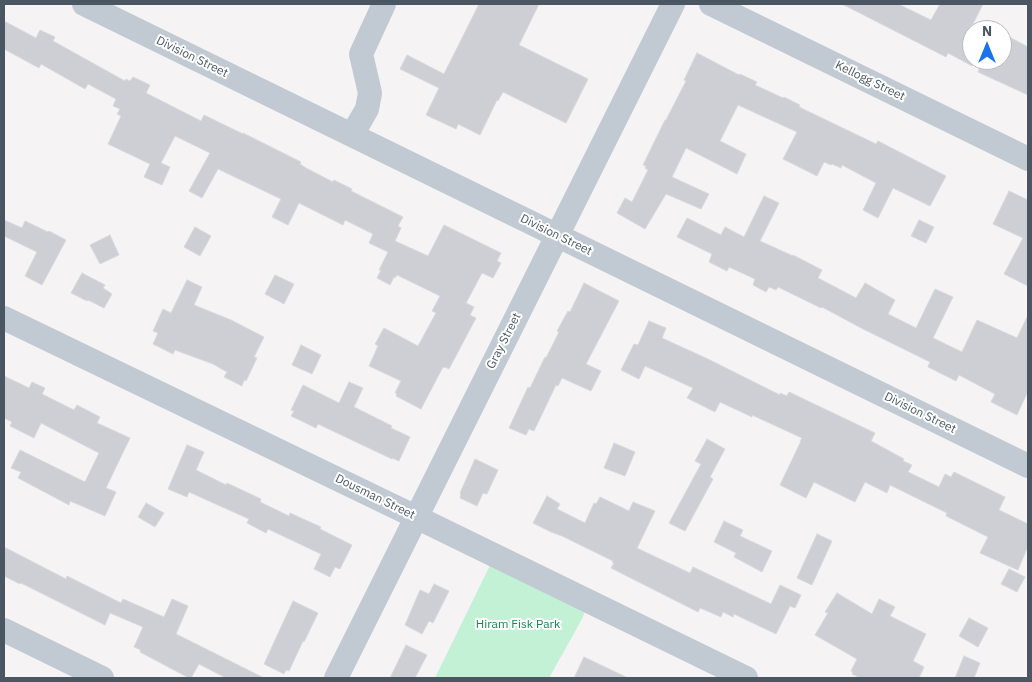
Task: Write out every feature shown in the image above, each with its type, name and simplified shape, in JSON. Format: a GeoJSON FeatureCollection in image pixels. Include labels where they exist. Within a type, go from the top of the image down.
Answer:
{"type":"FeatureCollection","features":[{"type":"Feature","properties":{"kind":"street","name":"Division Street"},"geometry":{"type":"LineString","coordinates":[[84,4],[1028,466]]}},
{"type":"Feature","properties":{"kind":"street"},"geometry":{"type":"LineString","coordinates":[[352,135],[367,108],[370,93],[361,54],[384,4]]}},
{"type":"Feature","properties":{"kind":"street","name":"Gray Street"},"geometry":{"type":"LineString","coordinates":[[336,678],[673,4]]}},
{"type":"Feature","properties":{"kind":"street","name":"Kellogg Street"},"geometry":{"type":"LineString","coordinates":[[711,4],[1028,159]]}},
{"type":"Feature","properties":{"kind":"street","name":"Dousman Street"},"geometry":{"type":"LineString","coordinates":[[4,318],[746,678]]}},
{"type":"Feature","properties":{"kind":"street"},"geometry":{"type":"LineString","coordinates":[[4,630],[102,678]]}},
{"type":"Feature","properties":{"kind":"green space","name":"Hiram Fisk Park"},"geometry":{"type":"Polygon","coordinates":[[[495,555],[589,602],[582,619],[549,678],[435,678],[495,555]]]}},
{"type":"Feature","properties":{"kind":"building"},"geometry":{"type":"Polygon","coordinates":[[[479,4],[539,4],[519,45],[588,79],[566,123],[503,92],[497,100],[480,135],[458,124],[456,129],[426,115],[439,88],[400,69],[407,55],[444,74],[479,4]]]}},
{"type":"Feature","properties":{"kind":"building"},"geometry":{"type":"Polygon","coordinates":[[[842,4],[898,4],[931,20],[940,4],[983,4],[975,20],[962,20],[962,61],[948,53],[946,57],[842,4]]]}},
{"type":"Feature","properties":{"kind":"building"},"geometry":{"type":"Polygon","coordinates":[[[4,21],[36,38],[40,30],[55,37],[53,41],[125,81],[126,79],[130,81],[133,77],[150,85],[146,93],[201,121],[204,115],[243,133],[301,162],[300,164],[306,168],[333,182],[334,180],[352,189],[351,191],[403,217],[398,226],[401,228],[395,241],[428,256],[444,225],[501,253],[497,261],[501,263],[493,278],[482,273],[466,303],[474,307],[470,315],[476,318],[449,369],[443,367],[421,409],[396,396],[397,394],[395,393],[401,381],[369,366],[378,346],[375,344],[384,328],[418,346],[436,313],[432,311],[440,296],[397,275],[390,285],[377,278],[388,252],[369,243],[373,234],[345,220],[343,225],[299,203],[288,225],[272,217],[281,199],[218,169],[202,198],[189,191],[210,153],[175,136],[161,163],[170,167],[162,185],[144,177],[150,164],[108,144],[121,116],[117,114],[120,109],[113,106],[116,99],[88,84],[85,89],[41,64],[39,68],[4,49],[4,21]]]}},
{"type":"Feature","properties":{"kind":"building"},"geometry":{"type":"Polygon","coordinates":[[[1012,38],[1028,47],[1028,95],[978,72],[979,70],[1012,70],[1012,38]]]}},
{"type":"Feature","properties":{"kind":"building"},"geometry":{"type":"Polygon","coordinates":[[[697,53],[739,75],[757,82],[755,85],[800,105],[799,107],[876,144],[878,141],[946,176],[930,206],[893,188],[878,218],[863,210],[876,183],[842,165],[841,168],[824,162],[817,176],[783,159],[797,132],[738,105],[720,141],[746,154],[737,174],[686,148],[672,177],[709,194],[701,209],[666,194],[645,229],[617,213],[625,198],[632,202],[648,170],[643,165],[686,81],[684,80],[697,53]]]}},
{"type":"Feature","properties":{"kind":"building"},"geometry":{"type":"Polygon","coordinates":[[[1009,191],[1028,200],[1028,286],[1004,274],[1023,238],[993,224],[1009,191]]]}},
{"type":"Feature","properties":{"kind":"building"},"geometry":{"type":"Polygon","coordinates":[[[764,196],[779,203],[760,241],[822,270],[818,278],[856,298],[865,283],[895,300],[888,314],[916,328],[935,289],[953,297],[933,338],[962,352],[977,320],[1017,338],[1028,315],[1028,391],[1017,415],[991,402],[995,394],[959,375],[956,381],[928,367],[930,362],[822,307],[778,287],[776,290],[769,287],[766,292],[753,285],[755,279],[729,267],[727,271],[709,262],[712,254],[677,237],[687,218],[721,235],[725,227],[744,237],[764,196]]]}},
{"type":"Feature","properties":{"kind":"building"},"geometry":{"type":"Polygon","coordinates":[[[4,220],[22,228],[25,221],[66,240],[42,285],[25,276],[37,252],[4,236],[4,220]]]}},
{"type":"Feature","properties":{"kind":"building"},"geometry":{"type":"Polygon","coordinates":[[[919,220],[934,227],[926,243],[911,236],[919,220]]]}},
{"type":"Feature","properties":{"kind":"building"},"geometry":{"type":"Polygon","coordinates":[[[195,227],[211,236],[200,256],[184,247],[195,227]]]}},
{"type":"Feature","properties":{"kind":"building"},"geometry":{"type":"Polygon","coordinates":[[[110,235],[119,255],[100,264],[90,245],[110,235]]]}},
{"type":"Feature","properties":{"kind":"building"},"geometry":{"type":"Polygon","coordinates":[[[82,273],[105,285],[103,288],[112,294],[104,308],[71,293],[82,273]]]}},
{"type":"Feature","properties":{"kind":"building"},"geometry":{"type":"Polygon","coordinates":[[[275,275],[294,284],[284,304],[265,294],[275,275]]]}},
{"type":"Feature","properties":{"kind":"building"},"geometry":{"type":"Polygon","coordinates":[[[187,280],[202,287],[194,305],[231,320],[264,337],[254,357],[257,358],[242,386],[224,377],[227,372],[213,364],[175,350],[173,354],[153,344],[158,333],[153,331],[163,309],[171,313],[187,280]]]}},
{"type":"Feature","properties":{"kind":"building"},"geometry":{"type":"Polygon","coordinates":[[[584,283],[619,301],[586,364],[601,371],[591,391],[562,378],[558,386],[556,385],[534,431],[529,429],[526,435],[509,428],[528,387],[530,388],[559,332],[557,331],[568,311],[570,312],[584,283]]]}},
{"type":"Feature","properties":{"kind":"building"},"geometry":{"type":"Polygon","coordinates":[[[649,321],[666,328],[662,338],[780,395],[780,393],[787,396],[789,392],[875,433],[871,441],[912,465],[908,472],[939,487],[945,474],[951,477],[954,472],[1005,497],[999,510],[1028,524],[1028,546],[1018,570],[980,553],[988,537],[946,516],[947,513],[890,485],[887,493],[865,482],[855,502],[814,482],[806,498],[780,485],[802,438],[720,402],[715,412],[687,398],[693,388],[645,366],[639,379],[621,370],[634,344],[638,345],[649,321]]]}},
{"type":"Feature","properties":{"kind":"building"},"geometry":{"type":"Polygon","coordinates":[[[301,345],[321,355],[312,374],[292,365],[301,345]]]}},
{"type":"Feature","properties":{"kind":"building"},"geometry":{"type":"Polygon","coordinates":[[[4,376],[29,388],[32,382],[45,388],[42,394],[74,410],[77,405],[100,417],[97,423],[130,438],[106,488],[116,492],[105,516],[70,501],[69,505],[18,478],[21,472],[11,468],[20,450],[85,482],[99,453],[41,423],[34,438],[10,426],[12,422],[4,418],[4,376]]]}},
{"type":"Feature","properties":{"kind":"building"},"geometry":{"type":"Polygon","coordinates":[[[349,382],[363,388],[354,407],[410,437],[399,461],[318,424],[316,428],[291,416],[294,411],[291,410],[303,385],[339,403],[349,382]]]}},
{"type":"Feature","properties":{"kind":"building"},"geometry":{"type":"Polygon","coordinates":[[[707,439],[725,449],[710,477],[713,479],[685,531],[669,523],[701,464],[695,461],[707,439]]]}},
{"type":"Feature","properties":{"kind":"building"},"geometry":{"type":"Polygon","coordinates":[[[614,443],[635,452],[625,476],[604,468],[614,443]]]}},
{"type":"Feature","properties":{"kind":"building"},"geometry":{"type":"Polygon","coordinates":[[[187,445],[204,452],[196,470],[261,499],[260,502],[289,516],[290,513],[321,527],[320,529],[352,545],[340,569],[335,567],[330,577],[314,569],[321,554],[268,529],[266,533],[247,523],[249,519],[189,492],[187,497],[168,489],[187,445]]]}},
{"type":"Feature","properties":{"kind":"building"},"geometry":{"type":"Polygon","coordinates":[[[475,459],[498,470],[487,494],[483,493],[477,506],[460,498],[460,493],[475,459]]]}},
{"type":"Feature","properties":{"kind":"building"},"geometry":{"type":"Polygon","coordinates":[[[547,496],[560,504],[557,509],[585,523],[594,503],[596,504],[600,497],[629,511],[633,502],[655,511],[637,548],[690,573],[693,567],[771,604],[780,585],[801,595],[795,608],[790,606],[776,634],[734,614],[733,617],[723,612],[721,617],[700,608],[698,612],[611,568],[614,563],[613,561],[533,523],[547,496]]]}},
{"type":"Feature","properties":{"kind":"building"},"geometry":{"type":"Polygon","coordinates":[[[146,503],[164,513],[155,527],[138,517],[146,503]]]}},
{"type":"Feature","properties":{"kind":"building"},"geometry":{"type":"Polygon","coordinates":[[[724,521],[743,530],[740,536],[772,551],[762,572],[734,557],[736,553],[714,542],[724,521]]]}},
{"type":"Feature","properties":{"kind":"building"},"geometry":{"type":"Polygon","coordinates":[[[817,534],[832,541],[812,585],[797,578],[817,534]]]}},
{"type":"Feature","properties":{"kind":"building"},"geometry":{"type":"Polygon","coordinates":[[[4,547],[66,579],[67,576],[121,603],[123,599],[164,617],[172,599],[188,606],[176,634],[264,678],[226,678],[199,664],[191,678],[189,678],[134,647],[143,627],[110,613],[105,625],[4,576],[4,547]]]}},
{"type":"Feature","properties":{"kind":"building"},"geometry":{"type":"Polygon","coordinates":[[[1009,569],[1025,577],[1017,592],[1001,584],[1009,569]]]}},
{"type":"Feature","properties":{"kind":"building"},"geometry":{"type":"Polygon","coordinates":[[[434,584],[449,591],[433,623],[429,621],[422,634],[405,625],[420,590],[429,594],[434,584]]]}},
{"type":"Feature","properties":{"kind":"building"},"geometry":{"type":"Polygon","coordinates":[[[837,593],[872,614],[879,599],[895,607],[890,616],[926,634],[913,661],[924,667],[919,678],[860,678],[852,674],[853,672],[851,671],[857,659],[815,635],[828,613],[825,612],[837,593]]]}},
{"type":"Feature","properties":{"kind":"building"},"geometry":{"type":"Polygon","coordinates":[[[293,601],[318,613],[289,671],[286,670],[284,674],[264,664],[293,601]]]}},
{"type":"Feature","properties":{"kind":"building"},"geometry":{"type":"Polygon","coordinates":[[[969,618],[988,628],[978,647],[959,636],[969,618]]]}},
{"type":"Feature","properties":{"kind":"building"},"geometry":{"type":"Polygon","coordinates":[[[406,645],[427,655],[415,678],[390,678],[406,645]]]}},
{"type":"Feature","properties":{"kind":"building"},"geometry":{"type":"Polygon","coordinates":[[[964,656],[980,663],[974,678],[955,678],[964,656]]]}},
{"type":"Feature","properties":{"kind":"building"},"geometry":{"type":"Polygon","coordinates":[[[584,657],[628,678],[574,678],[584,657]]]}}]}
